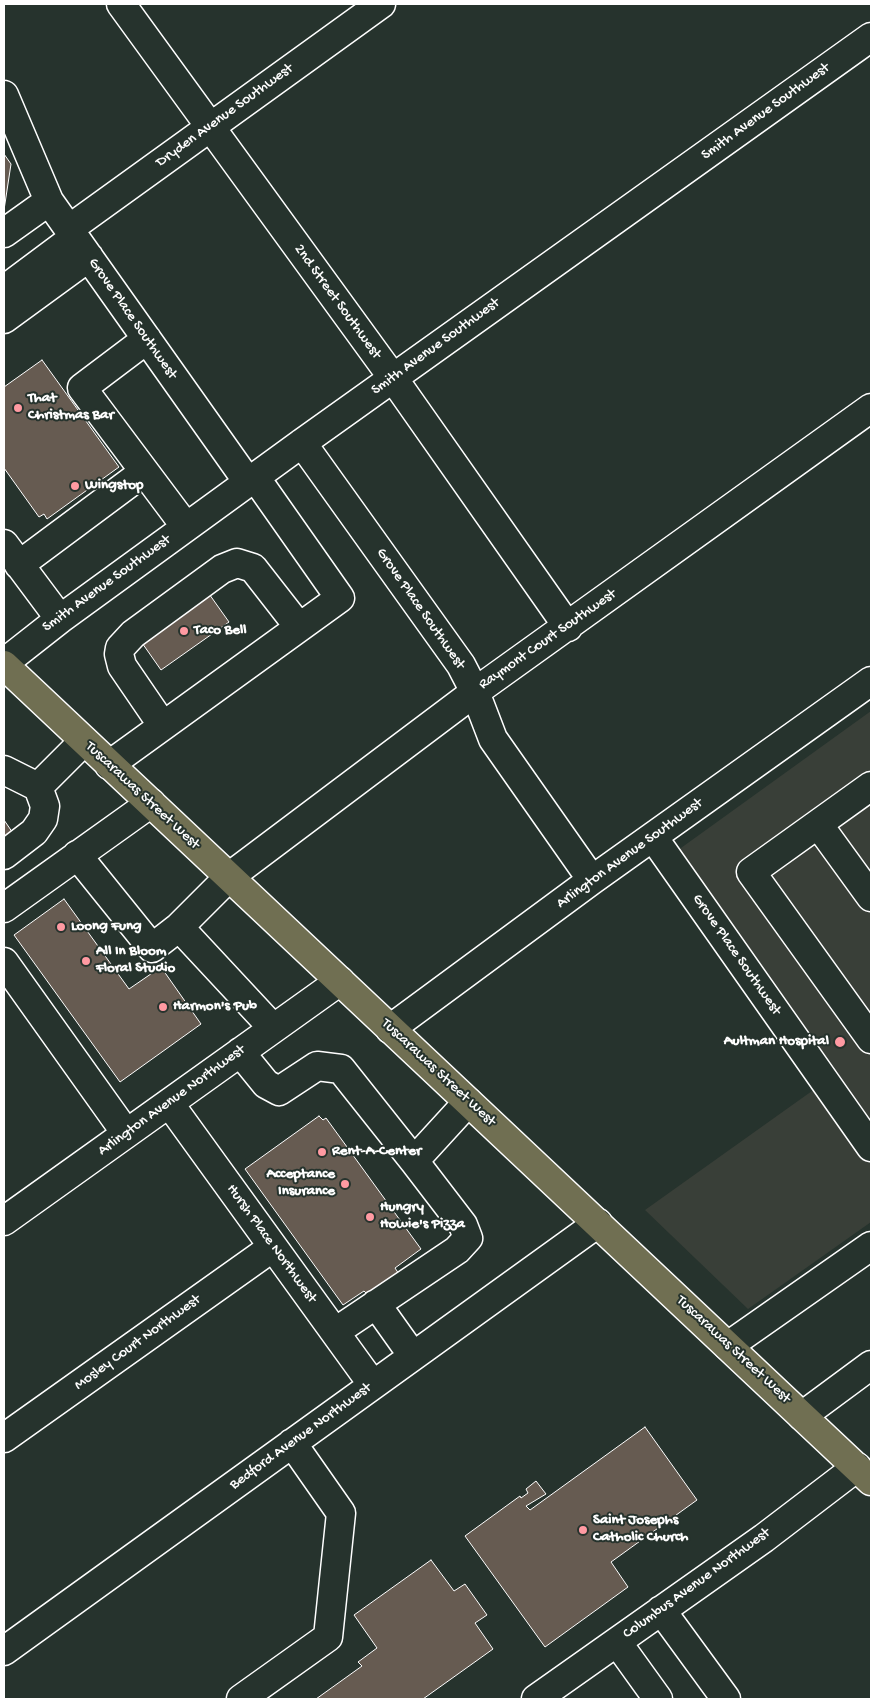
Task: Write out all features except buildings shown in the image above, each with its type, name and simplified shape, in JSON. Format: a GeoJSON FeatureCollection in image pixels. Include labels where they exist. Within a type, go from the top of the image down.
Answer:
{"type":"FeatureCollection","features":[{"type":"Feature","properties":{"kind":"main road","name":"Tuscarawas Street West"},"geometry":{"type":"LineString","coordinates":[[4,664],[109,765],[864,1474]]}},
{"type":"Feature","properties":{"kind":"street","name":"2nd Street Southwest"},"geometry":{"type":"LineString","coordinates":[[121,4],[393,378],[568,627]]}},
{"type":"Feature","properties":{"kind":"street","name":"Dryden Avenue Southwest"},"geometry":{"type":"LineString","coordinates":[[78,241],[210,127],[381,4]]}},
{"type":"Feature","properties":{"kind":"street","name":"Smith Avenue Southwest"},"geometry":{"type":"LineString","coordinates":[[4,664],[60,619],[186,527],[871,36]]}},
{"type":"Feature","properties":{"kind":"street","name":"Grove Place Southwest"},"geometry":{"type":"LineString","coordinates":[[4,96],[49,201],[147,339],[340,598],[299,628]]}},
{"type":"Feature","properties":{"kind":"street"},"geometry":{"type":"LineString","coordinates":[[4,233],[49,201]]}},
{"type":"Feature","properties":{"kind":"street"},"geometry":{"type":"LineString","coordinates":[[4,296],[12,284],[78,241]]}},
{"type":"Feature","properties":{"kind":"street"},"geometry":{"type":"LineString","coordinates":[[4,319],[78,241]]}},
{"type":"Feature","properties":{"kind":"street"},"geometry":{"type":"LineString","coordinates":[[147,339],[82,388],[186,527]]}},
{"type":"Feature","properties":{"kind":"street","name":"Raymont Court Southwest"},"geometry":{"type":"LineString","coordinates":[[77,855],[152,948],[179,927],[229,878],[475,692],[871,408]]}},
{"type":"Feature","properties":{"kind":"street","name":"Grove Place Southwest"},"geometry":{"type":"LineString","coordinates":[[302,443],[461,665],[475,692],[492,738],[592,880]]}},
{"type":"Feature","properties":{"kind":"street"},"geometry":{"type":"LineString","coordinates":[[60,619],[11,555],[144,472]]}},
{"type":"Feature","properties":{"kind":"street"},"geometry":{"type":"LineString","coordinates":[[109,765],[299,628],[253,568],[237,563],[222,569],[133,634],[120,648],[119,654],[122,666],[163,726]]}},
{"type":"Feature","properties":{"kind":"street","name":"Arlington Avenue Southwest"},"geometry":{"type":"LineString","coordinates":[[390,1028],[592,880],[871,682]]}},
{"type":"Feature","properties":{"kind":"street"},"geometry":{"type":"LineString","coordinates":[[38,787],[84,741]]}},
{"type":"Feature","properties":{"kind":"street"},"geometry":{"type":"LineString","coordinates":[[4,770],[38,787],[45,806],[43,819],[34,832],[4,855]]}},
{"type":"Feature","properties":{"kind":"street"},"geometry":{"type":"LineString","coordinates":[[871,786],[751,872],[871,1039]]}},
{"type":"Feature","properties":{"kind":"street"},"geometry":{"type":"LineString","coordinates":[[4,908],[151,803]]}},
{"type":"Feature","properties":{"kind":"street"},"geometry":{"type":"LineString","coordinates":[[818,824],[871,897]]}},
{"type":"Feature","properties":{"kind":"street","name":"Grove Place Southwest"},"geometry":{"type":"LineString","coordinates":[[652,837],[871,1147]]}},
{"type":"Feature","properties":{"kind":"street"},"geometry":{"type":"LineString","coordinates":[[179,927],[274,1028]]}},
{"type":"Feature","properties":{"kind":"street"},"geometry":{"type":"LineString","coordinates":[[4,962],[126,1133]]}},
{"type":"Feature","properties":{"kind":"street","name":"Arlington Avenue Northwest"},"geometry":{"type":"LineString","coordinates":[[4,1221],[340,981]]}},
{"type":"Feature","properties":{"kind":"street"},"geometry":{"type":"LineString","coordinates":[[240,1052],[266,1084],[279,1091],[317,1066],[341,1069],[463,1225],[468,1238],[457,1250],[335,1332]]}},
{"type":"Feature","properties":{"kind":"street"},"geometry":{"type":"LineString","coordinates":[[414,1161],[468,1102]]}},
{"type":"Feature","properties":{"kind":"street","name":"Hursh Place Northwest"},"geometry":{"type":"LineString","coordinates":[[169,1103],[373,1385]]}},
{"type":"Feature","properties":{"kind":"street","name":"Bedford Avenue Northwest"},"geometry":{"type":"LineString","coordinates":[[4,1651],[598,1224]]}},
{"type":"Feature","properties":{"kind":"street"},"geometry":{"type":"LineString","coordinates":[[728,1346],[871,1246]]}},
{"type":"Feature","properties":{"kind":"street","name":"Mosley Court Northwest"},"geometry":{"type":"LineString","coordinates":[[4,1438],[273,1247]]}},
{"type":"Feature","properties":{"kind":"street"},"geometry":{"type":"LineString","coordinates":[[376,1304],[413,1356]]}},
{"type":"Feature","properties":{"kind":"street"},"geometry":{"type":"LineString","coordinates":[[802,1416],[871,1365]]}},
{"type":"Feature","properties":{"kind":"street"},"geometry":{"type":"LineString","coordinates":[[241,1699],[328,1637],[341,1513],[292,1443]]}},
{"type":"Feature","properties":{"kind":"street","name":"Columbus Avenue Northwest"},"geometry":{"type":"LineString","coordinates":[[536,1699],[764,1538],[864,1474]]}},
{"type":"Feature","properties":{"kind":"street"},"geometry":{"type":"LineString","coordinates":[[662,1610],[726,1699]]}},
{"type":"Feature","properties":{"kind":"street"},"geometry":{"type":"LineString","coordinates":[[617,1642],[658,1699]]}},
{"type":"Feature","properties":{"kind":"shaded area","name":"Aultman Hospital"},"geometry":{"type":"Polygon","coordinates":[[[871,711],[871,1222],[748,1309],[645,1210],[833,1076],[674,853],[871,711]]]}},
{"type":"Feature","properties":{"kind":"place","name":"That Christmas Bar"},"geometry":{"type":"Point","coordinates":[18,408]}},
{"type":"Feature","properties":{"kind":"place","name":"Wingstop"},"geometry":{"type":"Point","coordinates":[75,486]}},
{"type":"Feature","properties":{"kind":"place","name":"Taco Bell"},"geometry":{"type":"Point","coordinates":[184,631]}},
{"type":"Feature","properties":{"kind":"place","name":"Loong Fung"},"geometry":{"type":"Point","coordinates":[61,927]}},
{"type":"Feature","properties":{"kind":"place","name":"All In Bloom Floral Studio"},"geometry":{"type":"Point","coordinates":[86,961]}},
{"type":"Feature","properties":{"kind":"place","name":"Harmon's Pub"},"geometry":{"type":"Point","coordinates":[163,1007]}},
{"type":"Feature","properties":{"kind":"place","name":"Aultman Hospital"},"geometry":{"type":"Point","coordinates":[840,1042]}},
{"type":"Feature","properties":{"kind":"place","name":"Rent-A-Center"},"geometry":{"type":"Point","coordinates":[322,1152]}},
{"type":"Feature","properties":{"kind":"place","name":"Acceptance Insurance"},"geometry":{"type":"Point","coordinates":[345,1184]}},
{"type":"Feature","properties":{"kind":"place","name":"Hungry Howie's Pizza"},"geometry":{"type":"Point","coordinates":[370,1217]}},
{"type":"Feature","properties":{"kind":"place","name":"Saint Josephs Catholic Church"},"geometry":{"type":"Point","coordinates":[583,1530]}}]}
